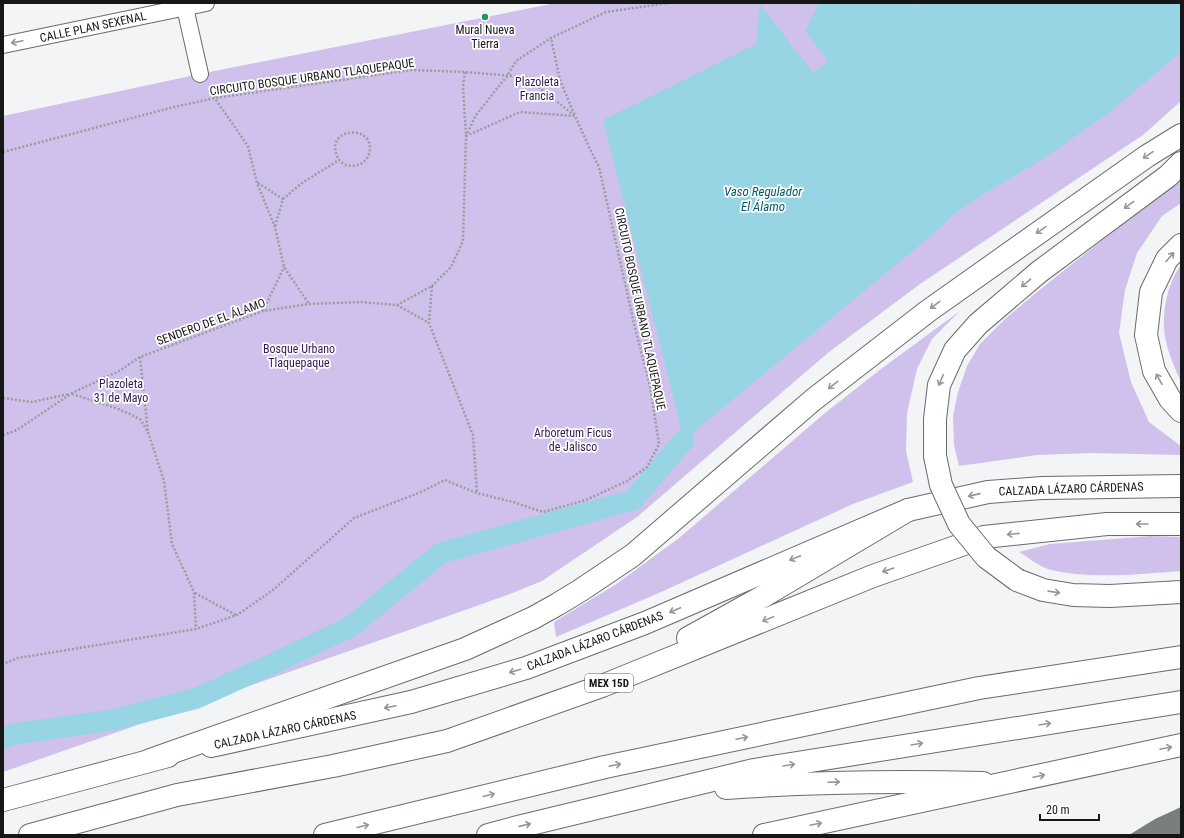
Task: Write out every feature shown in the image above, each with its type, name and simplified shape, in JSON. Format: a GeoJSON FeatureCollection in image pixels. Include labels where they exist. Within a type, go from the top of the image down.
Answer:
{"type":"FeatureCollection","features":[{"type":"Feature","properties":{"kind":"main road"},"geometry":{"type":"LineString","coordinates":[[150,760],[465,649],[533,618],[570,597],[633,554],[813,400],[928,311],[1147,156],[1181,135]]}},
{"type":"Feature","properties":{"kind":"main road"},"geometry":{"type":"LineString","coordinates":[[1181,163],[1168,176],[1039,272],[978,324],[955,350],[939,385],[934,419],[935,456],[941,485],[959,524],[986,557],[1017,580],[1043,590],[1073,595],[1110,596],[1181,592]]}},
{"type":"Feature","properties":{"kind":"main road"},"geometry":{"type":"LineString","coordinates":[[1181,245],[1167,259],[1150,292],[1146,336],[1154,371],[1170,399],[1181,411]]}},
{"type":"Feature","properties":{"kind":"main road","name":"CALZADA LÁZARO CÁRDENAS"},"geometry":{"type":"LineString","coordinates":[[3,800],[150,760],[411,702],[526,668],[645,623],[908,510],[988,492],[1042,488],[1181,486]]}},
{"type":"Feature","properties":{"kind":"main road"},"geometry":{"type":"LineString","coordinates":[[602,686],[762,597],[908,510]]}},
{"type":"Feature","properties":{"kind":"main road","name":"MEX 15D"},"geometry":{"type":"LineString","coordinates":[[30,835],[177,795],[333,766],[447,740],[602,686],[873,576],[984,537],[1107,524],[1181,524]]}},
{"type":"Feature","properties":{"kind":"main road"},"geometry":{"type":"LineString","coordinates":[[325,835],[605,767],[971,690],[1181,657]]}},
{"type":"Feature","properties":{"kind":"main road"},"geometry":{"type":"LineString","coordinates":[[488,835],[754,770],[1181,702]]}},
{"type":"Feature","properties":{"kind":"main road"},"geometry":{"type":"LineString","coordinates":[[764,835],[1181,745]]}},
{"type":"Feature","properties":{"kind":"main road"},"geometry":{"type":"LineString","coordinates":[[655,794],[716,788],[839,782],[1001,784]]}},
{"type":"Feature","properties":{"kind":"street","name":"CALLE PLAN SEXENAL"},"geometry":{"type":"LineString","coordinates":[[3,45],[185,5],[206,3]]}},
{"type":"Feature","properties":{"kind":"street"},"geometry":{"type":"LineString","coordinates":[[185,5],[200,74]]}},
{"type":"Feature","properties":{"kind":"path"},"geometry":{"type":"LineString","coordinates":[[466,136],[476,115],[507,76],[516,61],[552,38],[606,12],[670,3]]}},
{"type":"Feature","properties":{"kind":"path"},"geometry":{"type":"LineString","coordinates":[[466,136],[520,112],[575,116],[560,80],[552,38]]}},
{"type":"Feature","properties":{"kind":"path","name":"CIRCUITO BOSQUE URBANO TLAQUEPAQUE"},"geometry":{"type":"LineString","coordinates":[[3,152],[174,107],[215,98],[411,70],[465,72],[526,77],[575,116],[599,167],[635,328],[650,386],[659,444],[647,467],[627,481],[586,500],[542,512],[513,502],[477,493],[446,480],[421,492],[354,518],[273,590],[237,615],[196,629],[18,658],[3,664]]}},
{"type":"Feature","properties":{"kind":"path"},"geometry":{"type":"LineString","coordinates":[[397,305],[432,286],[451,267],[463,241],[466,136],[463,87],[465,72]]}},
{"type":"Feature","properties":{"kind":"path"},"geometry":{"type":"LineString","coordinates":[[215,98],[248,146],[257,183],[275,227],[284,267],[309,304]]}},
{"type":"Feature","properties":{"kind":"path"},"geometry":{"type":"LineString","coordinates":[[350,132],[358,133],[367,140],[369,153],[361,164],[355,166],[346,165],[339,160],[335,147],[337,140],[343,135],[350,132]]}},
{"type":"Feature","properties":{"kind":"path"},"geometry":{"type":"LineString","coordinates":[[275,227],[283,199],[302,183],[339,160]]}},
{"type":"Feature","properties":{"kind":"path"},"geometry":{"type":"LineString","coordinates":[[257,183],[283,199]]}},
{"type":"Feature","properties":{"kind":"path"},"geometry":{"type":"LineString","coordinates":[[263,311],[284,267]]}},
{"type":"Feature","properties":{"kind":"path"},"geometry":{"type":"LineString","coordinates":[[432,286],[429,323],[473,435],[477,493]]}},
{"type":"Feature","properties":{"kind":"path","name":"SENDERO DE EL ÁLAMO"},"geometry":{"type":"LineString","coordinates":[[3,435],[17,430],[72,393],[119,370],[140,357],[263,311],[309,304],[361,302],[397,305]]}},
{"type":"Feature","properties":{"kind":"path"},"geometry":{"type":"LineString","coordinates":[[397,305],[429,323]]}},
{"type":"Feature","properties":{"kind":"path"},"geometry":{"type":"LineString","coordinates":[[140,357],[149,436]]}},
{"type":"Feature","properties":{"kind":"path"},"geometry":{"type":"LineString","coordinates":[[3,398],[32,402],[72,393],[116,408],[141,420],[149,436],[164,481],[172,544],[194,592],[196,629]]}},
{"type":"Feature","properties":{"kind":"path"},"geometry":{"type":"LineString","coordinates":[[194,592],[237,615]]}},
{"type":"Feature","properties":{"kind":"green space","name":"Bosque Urbano Tlaquepaque"},"geometry":{"type":"Polygon","coordinates":[[[556,3],[1181,3],[1181,101],[1143,135],[920,284],[829,352],[637,517],[542,581],[406,631],[3,772],[3,116],[200,74],[556,3]]]}},
{"type":"Feature","properties":{"kind":"green space"},"geometry":{"type":"Polygon","coordinates":[[[1181,177],[1181,203],[1162,216],[1137,253],[1125,290],[1119,333],[1131,382],[1149,422],[1181,446],[1181,455],[1092,453],[1037,455],[959,466],[954,445],[953,416],[958,392],[967,366],[980,344],[1005,319],[1037,292],[1181,177]]]}},
{"type":"Feature","properties":{"kind":"green space"},"geometry":{"type":"Polygon","coordinates":[[[1181,265],[1181,382],[1172,362],[1166,341],[1164,332],[1164,312],[1172,281],[1181,265]]]}},
{"type":"Feature","properties":{"kind":"green space"},"geometry":{"type":"Polygon","coordinates":[[[960,311],[932,339],[917,369],[907,413],[906,451],[913,482],[853,504],[659,593],[556,637],[554,622],[615,585],[679,538],[825,413],[881,369],[960,311]]]}},
{"type":"Feature","properties":{"kind":"green space"},"geometry":{"type":"Polygon","coordinates":[[[1151,536],[1181,537],[1181,571],[1149,574],[1080,574],[1044,568],[1019,552],[1050,544],[1151,536]]]}},
{"type":"Feature","properties":{"kind":"water","name":"Vaso Regulador El Álamo"},"geometry":{"type":"Polygon","coordinates":[[[819,3],[908,3],[919,5],[920,3],[1181,3],[1181,52],[1110,112],[1043,159],[982,195],[954,214],[932,235],[684,440],[603,120],[756,44],[760,4],[813,73],[828,61],[805,31],[819,3]]]}},
{"type":"Feature","properties":{"kind":"building"},"geometry":{"type":"Polygon","coordinates":[[[1181,807],[1181,835],[1129,835],[1155,819],[1181,807]]]}},
{"type":"Feature","properties":{"kind":"waterway"},"geometry":{"type":"LineString","coordinates":[[3,738],[14,734],[113,720],[197,698],[350,627],[441,553],[633,500],[684,440]]}},
{"type":"Feature","properties":{"kind":"place","name":"Mural Nueva Tierra"},"geometry":{"type":"Point","coordinates":[485,17]}},
{"type":"Feature","properties":{"kind":"park label","name":"Plazoleta Francia"},"geometry":{"type":"Point","coordinates":[537,89]}},
{"type":"Feature","properties":{"kind":"park label","name":"Plazoleta 31 de Mayo"},"geometry":{"type":"Point","coordinates":[121,391]}},
{"type":"Feature","properties":{"kind":"park label","name":"Arboretum Ficus de Jalisco"},"geometry":{"type":"Point","coordinates":[573,440]}}]}
